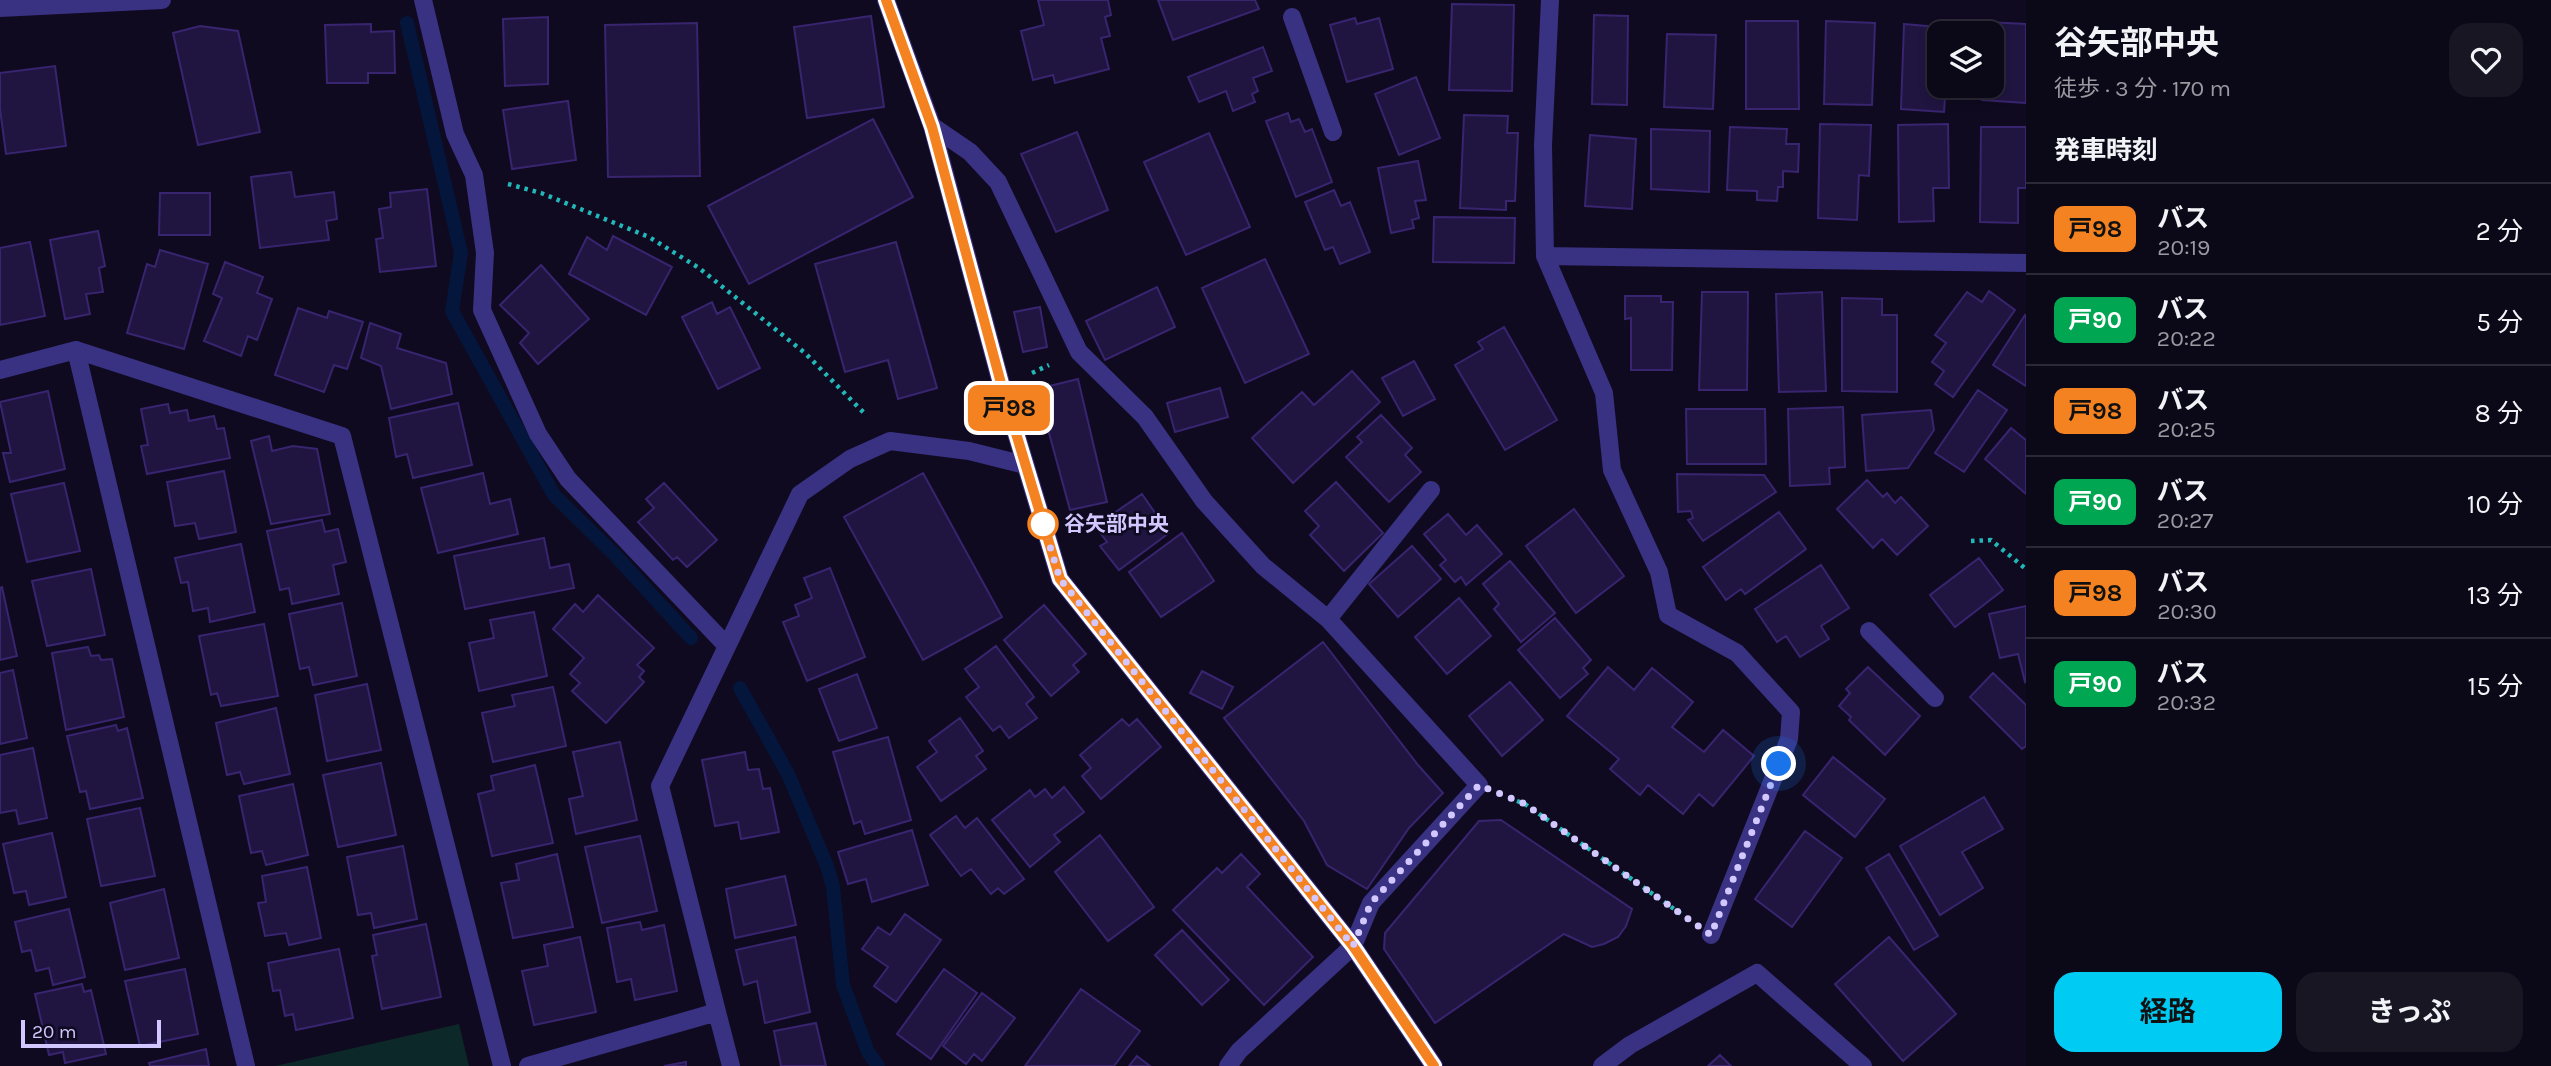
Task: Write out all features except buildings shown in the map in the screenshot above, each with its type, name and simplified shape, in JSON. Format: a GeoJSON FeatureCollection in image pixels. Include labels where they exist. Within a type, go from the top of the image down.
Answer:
{"type":"FeatureCollection","features":[{"type":"Feature","properties":{"kind":"street"},"geometry":{"type":"LineString","coordinates":[[0,8],[162,0]]}},
{"type":"Feature","properties":{"kind":"street"},"geometry":{"type":"LineString","coordinates":[[423,0],[455,134],[474,175],[485,253],[481,310],[538,434],[568,479],[726,645]]}},
{"type":"Feature","properties":{"kind":"street"},"geometry":{"type":"LineString","coordinates":[[886,0],[932,127],[1002,387],[1060,579],[1353,946],[1434,1066]]}},
{"type":"Feature","properties":{"kind":"street"},"geometry":{"type":"LineString","coordinates":[[1550,0],[1543,145],[1545,256],[1604,393],[1612,470],[1659,572],[1668,615],[1737,653],[1791,712],[1789,739],[1711,935]]}},
{"type":"Feature","properties":{"kind":"street"},"geometry":{"type":"LineString","coordinates":[[1292,17],[1333,132]]}},
{"type":"Feature","properties":{"kind":"street"},"geometry":{"type":"LineString","coordinates":[[932,127],[970,152],[998,182],[1079,352],[1145,417],[1204,500],[1263,566],[1328,619],[1479,785],[1371,903],[1353,946],[1238,1051],[1228,1066]]}},
{"type":"Feature","properties":{"kind":"street"},"geometry":{"type":"LineString","coordinates":[[1545,256],[2026,263]]}},
{"type":"Feature","properties":{"kind":"street"},"geometry":{"type":"LineString","coordinates":[[76,350],[246,1066]]}},
{"type":"Feature","properties":{"kind":"street"},"geometry":{"type":"LineString","coordinates":[[0,370],[76,350],[342,436],[502,1066]]}},
{"type":"Feature","properties":{"kind":"street"},"geometry":{"type":"LineString","coordinates":[[731,1066],[660,786],[726,645],[800,494],[850,459],[890,441],[969,451],[1025,465]]}},
{"type":"Feature","properties":{"kind":"street"},"geometry":{"type":"LineString","coordinates":[[1328,619],[1431,490]]}},
{"type":"Feature","properties":{"kind":"street"},"geometry":{"type":"LineString","coordinates":[[1869,631],[1935,698]]}},
{"type":"Feature","properties":{"kind":"street"},"geometry":{"type":"LineString","coordinates":[[1602,1066],[1630,1045],[1757,973],[1863,1066]]}},
{"type":"Feature","properties":{"kind":"street"},"geometry":{"type":"LineString","coordinates":[[528,1066],[717,1012]]}},
{"type":"Feature","properties":{"kind":"path"},"geometry":{"type":"LineString","coordinates":[[474,175],[541,193],[638,232],[699,268],[805,352],[890,441]]}},
{"type":"Feature","properties":{"kind":"path"},"geometry":{"type":"LineString","coordinates":[[1002,387],[1079,352]]}},
{"type":"Feature","properties":{"kind":"path"},"geometry":{"type":"LineString","coordinates":[[1971,541],[1991,540],[2026,569]]}},
{"type":"Feature","properties":{"kind":"path"},"geometry":{"type":"LineString","coordinates":[[1479,785],[1525,804],[1711,935]]}},
{"type":"Feature","properties":{"kind":"green space"},"geometry":{"type":"Polygon","coordinates":[[[459,1024],[469,1066],[275,1066],[459,1024]]]}},
{"type":"Feature","properties":{"kind":"waterway"},"geometry":{"type":"LineString","coordinates":[[407,23],[461,253],[452,311],[554,495],[615,555],[691,638]]}},
{"type":"Feature","properties":{"kind":"waterway"},"geometry":{"type":"LineString","coordinates":[[740,688],[788,774],[827,866],[833,887],[843,985],[868,1052],[878,1066]]}},
{"type":"Feature","properties":{"kind":"bus line","name":"戸98"},"geometry":{"type":"LineString","coordinates":[[886,0],[932,127],[1002,387],[1060,579],[1353,946],[1434,1066]]}},
{"type":"Feature","properties":{"kind":"place","name":"谷矢部中央"},"geometry":{"type":"Point","coordinates":[1043,524]}},
{"type":"Feature","properties":{"kind":"route"},"geometry":{"type":"LineString","coordinates":[[1043,524],[1060,579],[1353,946],[1371,903],[1479,785],[1525,804],[1711,935],[1779,764]]}}]}
